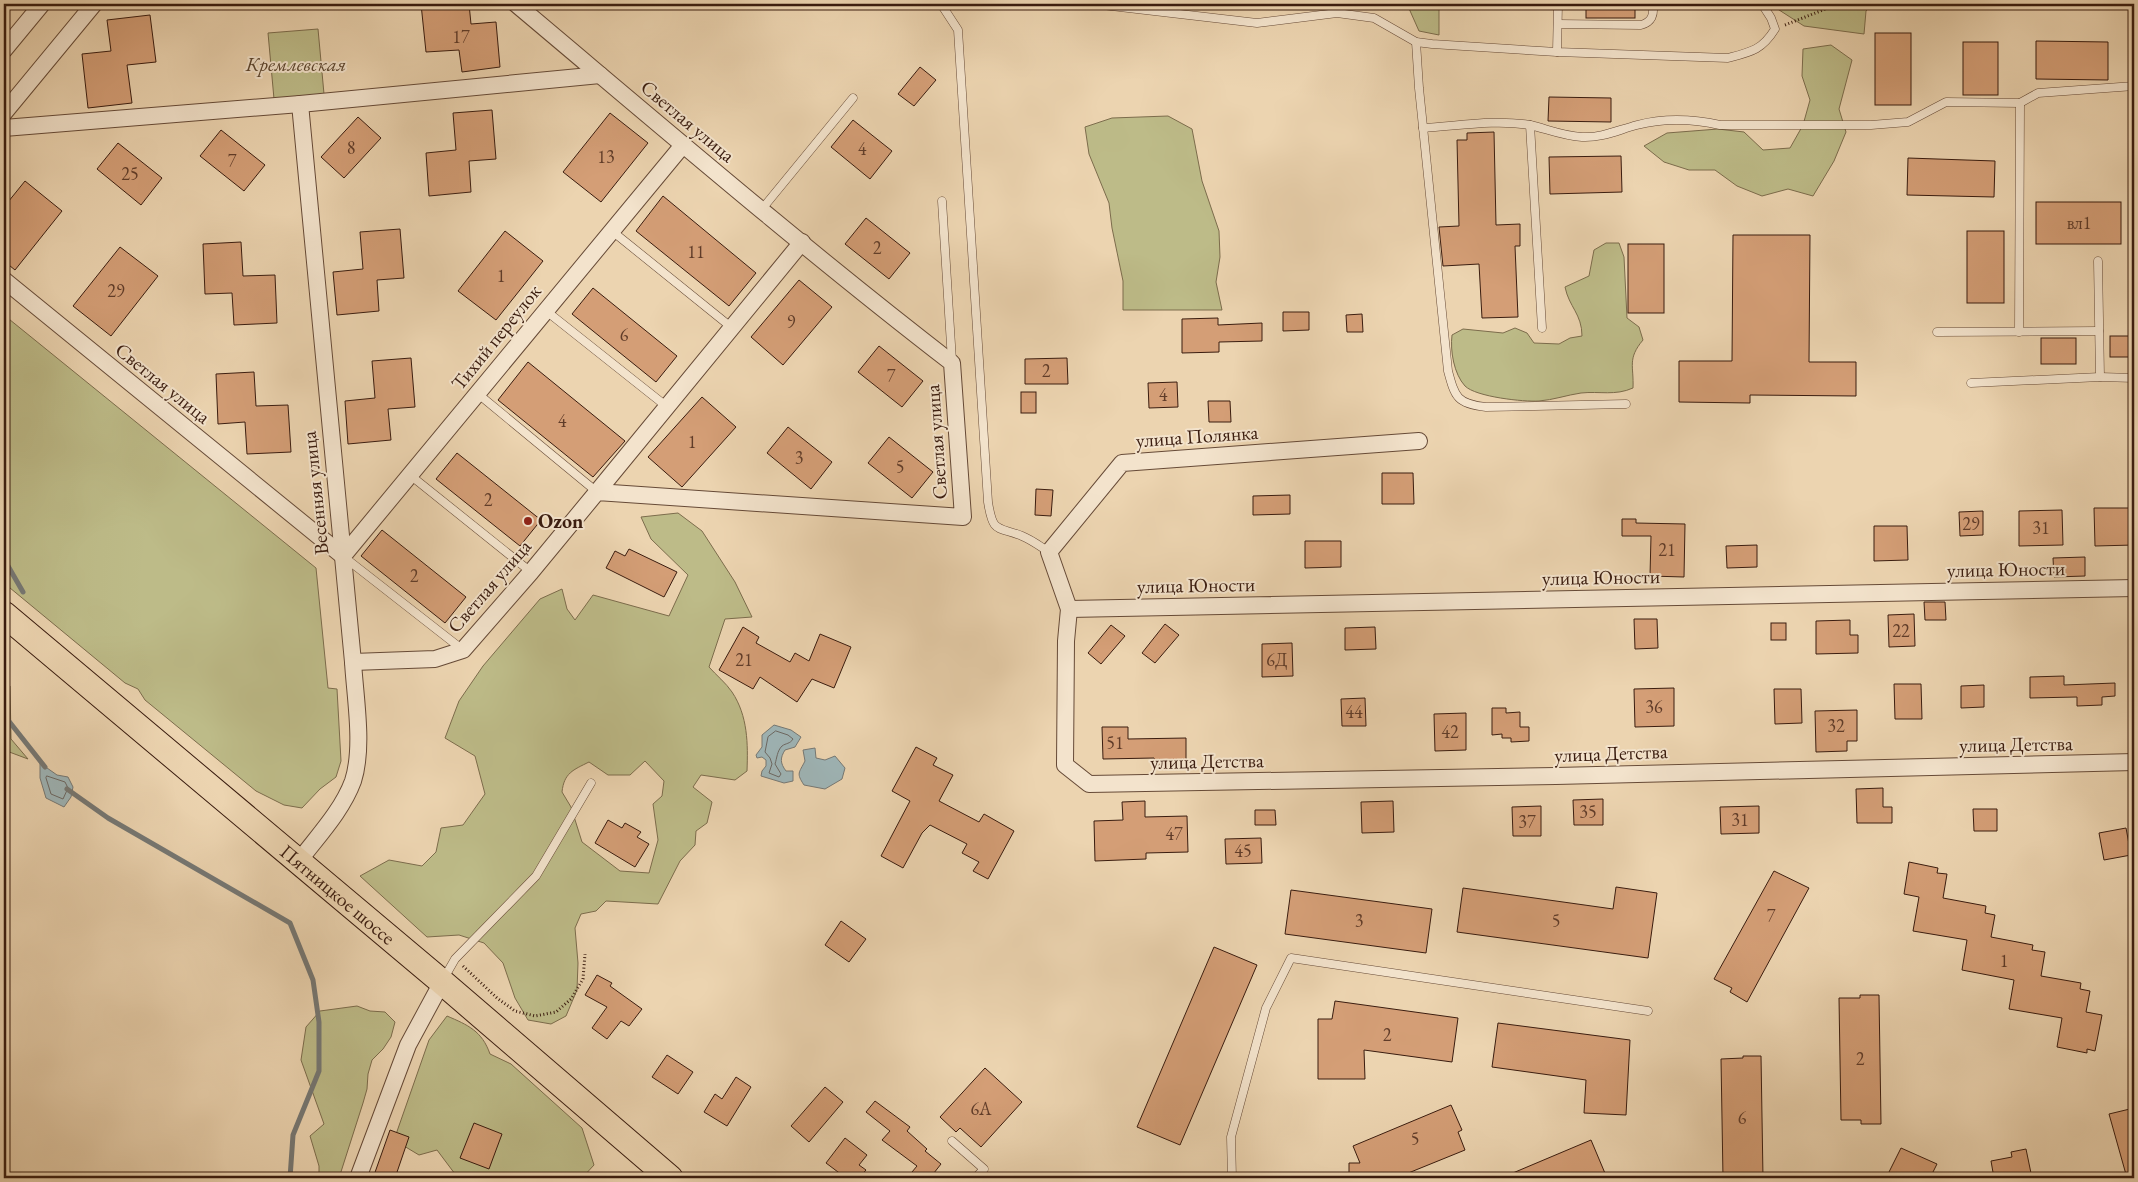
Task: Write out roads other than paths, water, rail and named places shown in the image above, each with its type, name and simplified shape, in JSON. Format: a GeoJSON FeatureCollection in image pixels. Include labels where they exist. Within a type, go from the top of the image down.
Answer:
{"type":"FeatureCollection","features":[{"type":"Feature","properties":{"kind":"main road","name":"Пятницкое шоссе"},"geometry":{"type":"LineString","coordinates":[[4,614],[442,982],[670,1178]]}},
{"type":"Feature","properties":{"kind":"street"},"geometry":{"type":"LineString","coordinates":[[4,50],[42,4]]}},
{"type":"Feature","properties":{"kind":"street"},"geometry":{"type":"LineString","coordinates":[[4,113],[94,4]]}},
{"type":"Feature","properties":{"kind":"street","name":"Светлая улица"},"geometry":{"type":"LineString","coordinates":[[353,662],[435,660],[463,650],[597,492],[963,517],[952,363],[883,310],[682,145],[516,4]]}},
{"type":"Feature","properties":{"kind":"street"},"geometry":{"type":"LineString","coordinates":[[4,128],[300,104],[600,75]]}},
{"type":"Feature","properties":{"kind":"street","name":"Весенняя улица"},"geometry":{"type":"LineString","coordinates":[[299,862],[344,800],[353,781],[357,761],[353,662],[300,104]]}},
{"type":"Feature","properties":{"kind":"street","name":"Тихий переулок"},"geometry":{"type":"LineString","coordinates":[[343,556],[682,145]]}},
{"type":"Feature","properties":{"kind":"street"},"geometry":{"type":"LineString","coordinates":[[597,492],[802,242]]}},
{"type":"Feature","properties":{"kind":"street","name":"Светлая улица"},"geometry":{"type":"LineString","coordinates":[[4,280],[343,556]]}},
{"type":"Feature","properties":{"kind":"street","name":"улица Полянка"},"geometry":{"type":"LineString","coordinates":[[1049,552],[1122,463],[1419,441]]}},
{"type":"Feature","properties":{"kind":"street"},"geometry":{"type":"LineString","coordinates":[[1049,552],[1068,609]]}},
{"type":"Feature","properties":{"kind":"street","name":"улица Юности"},"geometry":{"type":"LineString","coordinates":[[1068,609],[2134,588]]}},
{"type":"Feature","properties":{"kind":"street","name":"улица Детства"},"geometry":{"type":"LineString","coordinates":[[1068,609],[1065,765],[1089,784],[1556,776],[2134,762]]}},
{"type":"Feature","properties":{"kind":"street"},"geometry":{"type":"LineString","coordinates":[[358,1178],[408,1045],[442,982]]}},
{"type":"Feature","properties":{"kind":"lane"},"geometry":{"type":"LineString","coordinates":[[942,4],[958,30],[988,502],[991,521],[1001,531],[1022,536],[1049,552]]}},
{"type":"Feature","properties":{"kind":"lane"},"geometry":{"type":"LineString","coordinates":[[1094,4],[1257,23],[1337,13],[1374,18],[1416,42],[1557,52],[1728,58],[1749,53],[1766,43],[1775,29],[1771,18],[1762,4]]}},
{"type":"Feature","properties":{"kind":"lane"},"geometry":{"type":"LineString","coordinates":[[1557,52],[1558,4]]}},
{"type":"Feature","properties":{"kind":"lane"},"geometry":{"type":"LineString","coordinates":[[1558,24],[1641,25],[1648,23],[1652,18],[1653,4]]}},
{"type":"Feature","properties":{"kind":"lane"},"geometry":{"type":"LineString","coordinates":[[1416,42],[1448,371],[1454,392],[1468,406],[1486,408],[1626,404]]}},
{"type":"Feature","properties":{"kind":"lane"},"geometry":{"type":"LineString","coordinates":[[1423,128],[1499,123],[1530,126],[1554,133],[1581,137],[1604,136],[1637,125],[1665,120],[1697,120],[1720,125],[1871,125],[1908,122],[1946,102],[2020,103],[2038,93],[2134,86]]}},
{"type":"Feature","properties":{"kind":"lane"},"geometry":{"type":"LineString","coordinates":[[762,209],[854,98]]}},
{"type":"Feature","properties":{"kind":"lane"},"geometry":{"type":"LineString","coordinates":[[2019,332],[2020,103]]}},
{"type":"Feature","properties":{"kind":"lane"},"geometry":{"type":"LineString","coordinates":[[1530,126],[1542,328]]}},
{"type":"Feature","properties":{"kind":"lane"},"geometry":{"type":"LineString","coordinates":[[942,200],[952,363]]}},
{"type":"Feature","properties":{"kind":"lane"},"geometry":{"type":"LineString","coordinates":[[610,230],[731,327]]}},
{"type":"Feature","properties":{"kind":"lane"},"geometry":{"type":"LineString","coordinates":[[2098,261],[2100,377]]}},
{"type":"Feature","properties":{"kind":"lane"},"geometry":{"type":"LineString","coordinates":[[545,310],[666,406]]}},
{"type":"Feature","properties":{"kind":"lane"},"geometry":{"type":"LineString","coordinates":[[1937,332],[2099,331]]}},
{"type":"Feature","properties":{"kind":"lane"},"geometry":{"type":"LineString","coordinates":[[1971,383],[2100,377],[2134,378]]}},
{"type":"Feature","properties":{"kind":"lane"},"geometry":{"type":"LineString","coordinates":[[476,393],[597,492]]}},
{"type":"Feature","properties":{"kind":"lane"},"geometry":{"type":"LineString","coordinates":[[410,474],[531,572]]}},
{"type":"Feature","properties":{"kind":"lane"},"geometry":{"type":"LineString","coordinates":[[343,556],[463,650]]}},
{"type":"Feature","properties":{"kind":"lane"},"geometry":{"type":"LineString","coordinates":[[442,982],[455,959],[536,876],[591,783]]}},
{"type":"Feature","properties":{"kind":"lane"},"geometry":{"type":"LineString","coordinates":[[1232,1178],[1231,1137],[1266,1008],[1291,958],[1648,1011]]}},
{"type":"Feature","properties":{"kind":"lane"},"geometry":{"type":"LineString","coordinates":[[952,1142],[984,1169],[975,1178]]}},
{"type":"Feature","properties":{"kind":"water"},"geometry":{"type":"Polygon","coordinates":[[[774,725],[791,730],[801,737],[795,747],[785,750],[782,756],[782,763],[786,771],[793,771],[793,781],[784,783],[761,776],[766,766],[766,760],[762,757],[757,758],[756,755],[762,747],[762,735],[774,725]]]}},
{"type":"Feature","properties":{"kind":"water"},"geometry":{"type":"Polygon","coordinates":[[[815,748],[816,758],[825,760],[835,756],[845,768],[842,779],[825,789],[804,785],[799,775],[805,761],[803,750],[815,748]]]}},
{"type":"Feature","properties":{"kind":"water"},"geometry":{"type":"Polygon","coordinates":[[[40,763],[57,775],[68,777],[73,787],[71,797],[64,807],[46,798],[40,778],[40,763]]]}},
{"type":"Feature","properties":{"kind":"waterway"},"geometry":{"type":"LineString","coordinates":[[4,559],[23,592]]}},
{"type":"Feature","properties":{"kind":"waterway"},"geometry":{"type":"LineString","coordinates":[[4,715],[45,767]]}},
{"type":"Feature","properties":{"kind":"waterway"},"geometry":{"type":"LineString","coordinates":[[67,789],[108,818],[290,923],[313,980],[319,1022],[319,1071],[293,1135],[290,1178]]}},
{"type":"Feature","properties":{"kind":"place","name":"Ozon"},"geometry":{"type":"Point","coordinates":[528,521]}},
{"type":"Feature","properties":{"kind":"park label","name":"Кремлевская"},"geometry":{"type":"Point","coordinates":[296,64]}}]}
